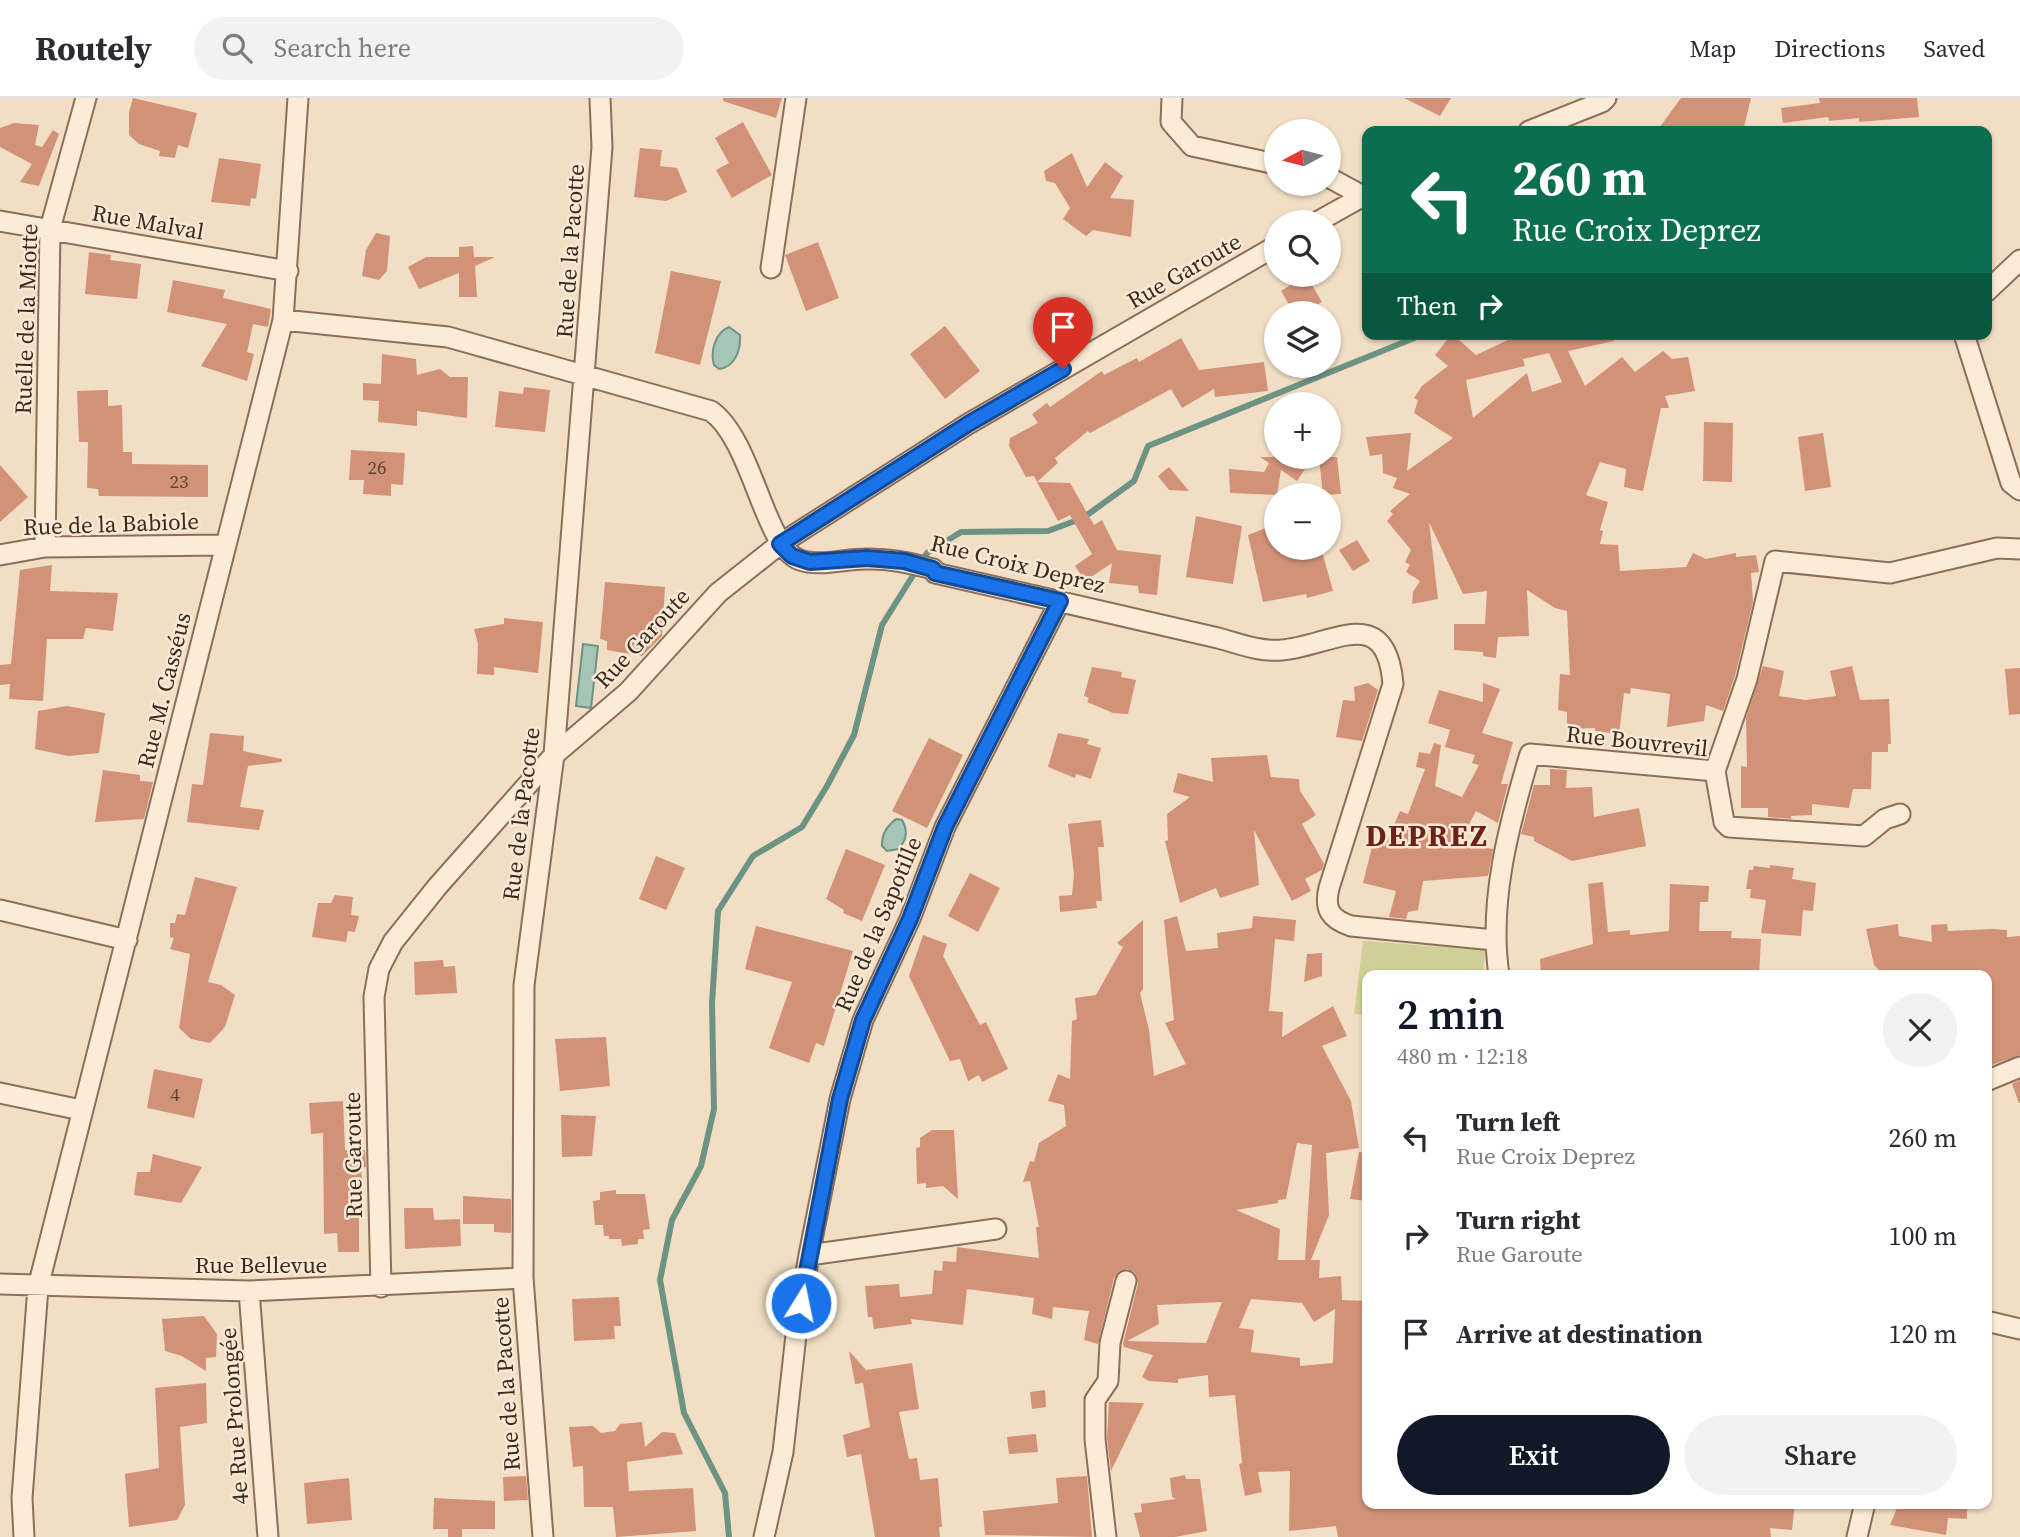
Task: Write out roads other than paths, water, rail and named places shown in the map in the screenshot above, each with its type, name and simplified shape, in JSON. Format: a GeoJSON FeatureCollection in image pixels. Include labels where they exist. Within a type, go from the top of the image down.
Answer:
{"type":"FeatureCollection","features":[{"type":"Feature","properties":{"kind":"street","name":"Ruelle de la Miotte"},"geometry":{"type":"LineString","coordinates":[[45,547],[50,229],[86,98]]}},
{"type":"Feature","properties":{"kind":"street","name":"Rue M. Casséus"},"geometry":{"type":"LineString","coordinates":[[24,1537],[22,1498],[38,1287],[283,320],[298,98]]}},
{"type":"Feature","properties":{"kind":"street","name":"Rue de la Pacotte"},"geometry":{"type":"LineString","coordinates":[[542,1537],[523,1278],[524,985],[554,755],[602,147],[600,98]]}},
{"type":"Feature","properties":{"kind":"street"},"geometry":{"type":"LineString","coordinates":[[771,268],[796,98]]}},
{"type":"Feature","properties":{"kind":"street"},"geometry":{"type":"LineString","coordinates":[[1172,98],[1171,122],[1192,146],[1264,161]]}},
{"type":"Feature","properties":{"kind":"street"},"geometry":{"type":"LineString","coordinates":[[1542,126],[1606,98]]}},
{"type":"Feature","properties":{"kind":"street"},"geometry":{"type":"LineString","coordinates":[[1341,183],[1362,194]]}},
{"type":"Feature","properties":{"kind":"street"},"geometry":{"type":"LineString","coordinates":[[1338,210],[1362,197]]}},
{"type":"Feature","properties":{"kind":"street","name":"Rue Malval"},"geometry":{"type":"LineString","coordinates":[[0,221],[288,271]]}},
{"type":"Feature","properties":{"kind":"street","name":"Rue Garoute"},"geometry":{"type":"LineString","coordinates":[[381,1287],[374,997],[379,968],[393,942],[437,887],[554,755],[628,692],[718,593],[780,544],[968,424],[1264,253]]}},
{"type":"Feature","properties":{"kind":"street"},"geometry":{"type":"LineString","coordinates":[[1992,286],[2020,260]]}},
{"type":"Feature","properties":{"kind":"street"},"geometry":{"type":"LineString","coordinates":[[283,320],[448,337],[711,411],[723,420],[742,451],[780,544]]}},
{"type":"Feature","properties":{"kind":"street"},"geometry":{"type":"LineString","coordinates":[[1966,340],[2011,483],[2020,490]]}},
{"type":"Feature","properties":{"kind":"street","name":"Rue Croix Deprez"},"geometry":{"type":"LineString","coordinates":[[780,544],[792,556],[810,562],[867,558],[900,562],[933,569],[935,573],[1257,649],[1284,650],[1351,634],[1372,637],[1383,647],[1391,662],[1393,684],[1329,888],[1326,900],[1328,912],[1337,922],[1351,926],[1494,940]]}},
{"type":"Feature","properties":{"kind":"street","name":"Rue de la Babiole"},"geometry":{"type":"LineString","coordinates":[[0,555],[45,547],[224,545]]}},
{"type":"Feature","properties":{"kind":"street"},"geometry":{"type":"LineString","coordinates":[[1715,771],[1747,679],[1775,561],[1890,573],[1997,548],[2020,549]]}},
{"type":"Feature","properties":{"kind":"street","name":"Rue de la Sapotille"},"geometry":{"type":"LineString","coordinates":[[764,1537],[783,1452],[797,1326],[809,1255],[840,1099],[863,1020],[910,919],[945,827],[1060,601]]}},
{"type":"Feature","properties":{"kind":"street","name":"Rue Bouvrevil"},"geometry":{"type":"LineString","coordinates":[[1494,940],[1511,818],[1530,754],[1715,771],[1724,822],[1729,827],[1864,836],[1885,819],[1900,814]]}},
{"type":"Feature","properties":{"kind":"street"},"geometry":{"type":"LineString","coordinates":[[0,910],[127,940]]}},
{"type":"Feature","properties":{"kind":"street"},"geometry":{"type":"LineString","coordinates":[[1494,940],[1498,970]]}},
{"type":"Feature","properties":{"kind":"street"},"geometry":{"type":"LineString","coordinates":[[1992,1079],[2020,1067]]}},
{"type":"Feature","properties":{"kind":"street"},"geometry":{"type":"LineString","coordinates":[[0,1093],[81,1110]]}},
{"type":"Feature","properties":{"kind":"street"},"geometry":{"type":"LineString","coordinates":[[809,1255],[996,1229]]}},
{"type":"Feature","properties":{"kind":"street","name":"Rue Bellevue"},"geometry":{"type":"LineString","coordinates":[[0,1284],[249,1291],[381,1287],[523,1278]]}},
{"type":"Feature","properties":{"kind":"street"},"geometry":{"type":"LineString","coordinates":[[1106,1537],[1095,1439],[1095,1400],[1108,1381],[1110,1343],[1126,1281]]}},
{"type":"Feature","properties":{"kind":"street","name":"4e Rue Prolongée"},"geometry":{"type":"LineString","coordinates":[[249,1291],[268,1537]]}},
{"type":"Feature","properties":{"kind":"street"},"geometry":{"type":"LineString","coordinates":[[1992,1322],[2020,1329]]}},
{"type":"Feature","properties":{"kind":"street"},"geometry":{"type":"LineString","coordinates":[[1857,1537],[1864,1509]]}},
{"type":"Feature","properties":{"kind":"waterway"},"geometry":{"type":"LineString","coordinates":[[729,1537],[725,1493],[684,1413],[660,1280],[672,1220],[701,1166],[714,1109],[712,1003],[718,911],[753,856],[802,827],[827,786],[854,735],[882,625],[927,553],[961,532],[1048,531],[1083,518],[1134,481],[1148,446],[1409,340]]}},
{"type":"Feature","properties":{"kind":"district","name":"DEPREZ"},"geometry":{"type":"Point","coordinates":[1427,835]}}]}
